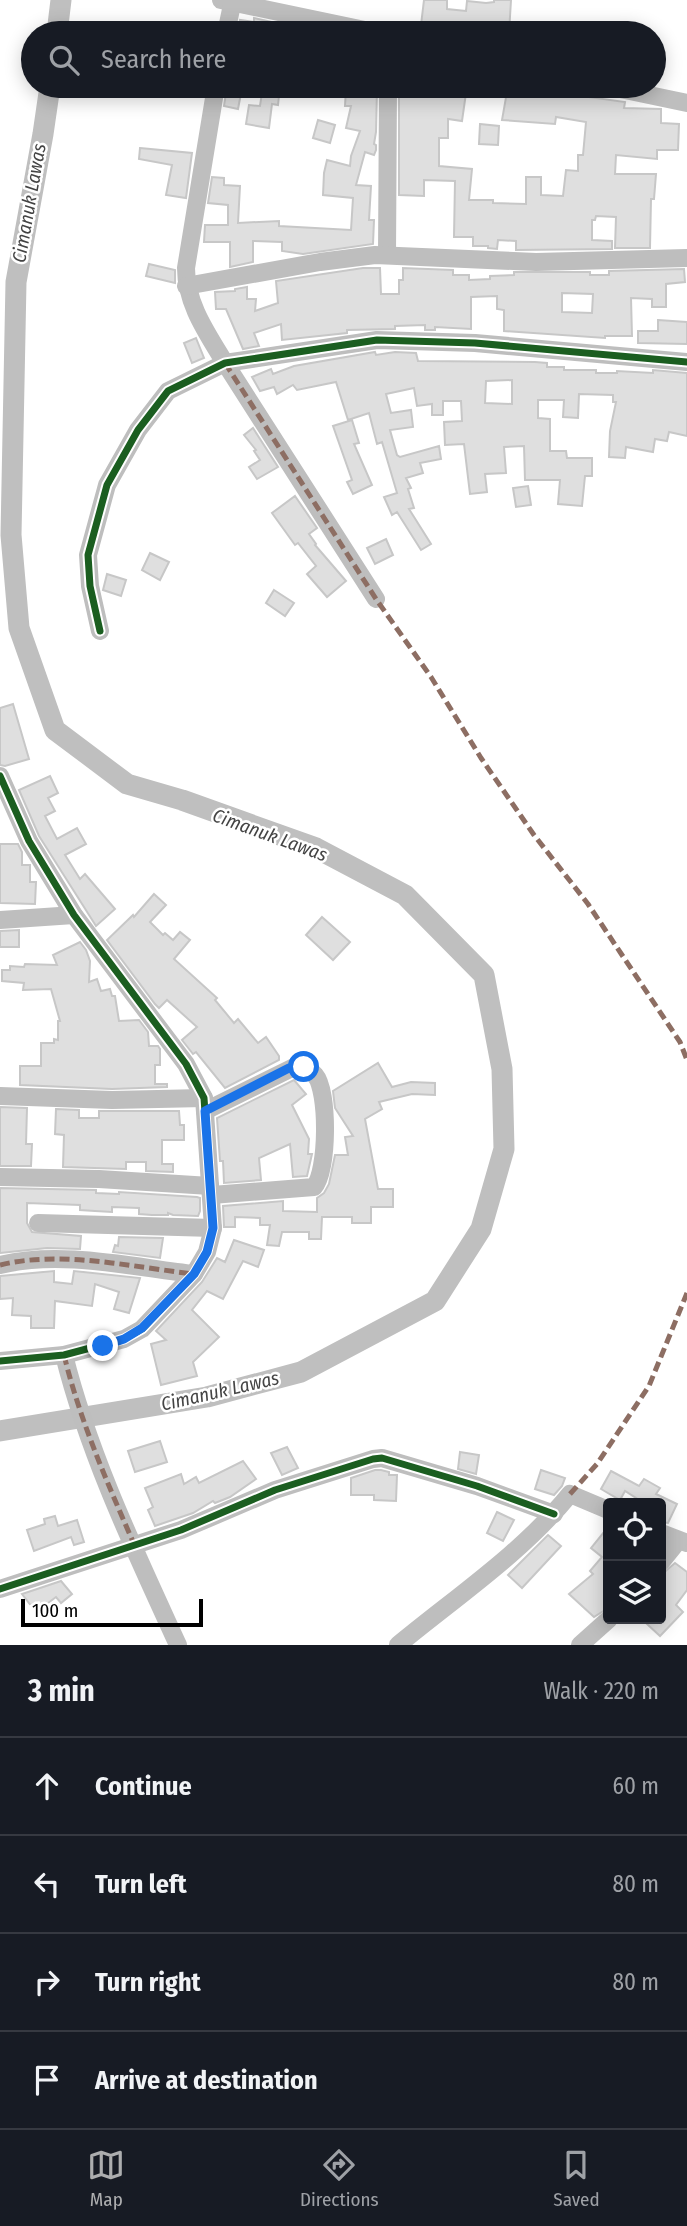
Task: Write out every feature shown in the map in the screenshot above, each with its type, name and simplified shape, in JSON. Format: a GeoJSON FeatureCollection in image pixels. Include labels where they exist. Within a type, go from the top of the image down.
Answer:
{"type":"FeatureCollection","features":[{"type":"Feature","properties":{"kind":"street"},"geometry":{"type":"LineString","coordinates":[[227,21],[229,1],[323,21]]}},
{"type":"Feature","properties":{"kind":"street"},"geometry":{"type":"LineString","coordinates":[[214,98],[186,268],[186,286],[198,315],[225,363],[376,599]]}},
{"type":"Feature","properties":{"kind":"street"},"geometry":{"type":"LineString","coordinates":[[387,255],[388,98]]}},
{"type":"Feature","properties":{"kind":"street"},"geometry":{"type":"LineString","coordinates":[[663,98],[687,103]]}},
{"type":"Feature","properties":{"kind":"street"},"geometry":{"type":"LineString","coordinates":[[186,286],[320,262],[387,255],[536,261],[687,258]]}},
{"type":"Feature","properties":{"kind":"street"},"geometry":{"type":"LineString","coordinates":[[100,631],[90,586],[88,555],[107,485],[138,430],[168,391],[225,363],[377,340],[475,343],[687,362]]}},
{"type":"Feature","properties":{"kind":"street"},"geometry":{"type":"LineString","coordinates":[[0,776],[9,816],[29,841],[74,915],[186,1064],[204,1104],[213,1228],[207,1252],[194,1274],[142,1328],[124,1339],[64,1355],[0,1361]]}},
{"type":"Feature","properties":{"kind":"street"},"geometry":{"type":"LineString","coordinates":[[0,920],[74,915]]}},
{"type":"Feature","properties":{"kind":"street"},"geometry":{"type":"LineString","coordinates":[[0,1096],[204,1104],[296,1066],[304,1067],[316,1075],[323,1093],[324,1138],[322,1166],[314,1187],[211,1191],[99,1179],[0,1177]]}},
{"type":"Feature","properties":{"kind":"street"},"geometry":{"type":"LineString","coordinates":[[38,1223],[213,1228]]}},
{"type":"Feature","properties":{"kind":"street"},"geometry":{"type":"LineString","coordinates":[[0,1265],[20,1260],[52,1258],[194,1274]]}},
{"type":"Feature","properties":{"kind":"street"},"geometry":{"type":"LineString","coordinates":[[64,1355],[88,1437],[178,1645]]}},
{"type":"Feature","properties":{"kind":"street"},"geometry":{"type":"LineString","coordinates":[[0,1589],[187,1528],[275,1490],[373,1459],[382,1458],[477,1486],[554,1514]]}},
{"type":"Feature","properties":{"kind":"street"},"geometry":{"type":"LineString","coordinates":[[398,1645],[475,1584],[554,1514],[570,1494],[603,1508]]}},
{"type":"Feature","properties":{"kind":"street"},"geometry":{"type":"LineString","coordinates":[[662,1561],[683,1542],[666,1535]]}},
{"type":"Feature","properties":{"kind":"street"},"geometry":{"type":"LineString","coordinates":[[580,1645],[603,1624]]}},
{"type":"Feature","properties":{"kind":"building"},"geometry":{"type":"Polygon","coordinates":[[[424,0],[447,0],[447,9],[466,11],[467,1],[486,3],[511,0],[510,21],[421,21],[424,0]]]}},
{"type":"Feature","properties":{"kind":"building"},"geometry":{"type":"Polygon","coordinates":[[[225,98],[240,98],[238,109],[224,106],[225,98]]]}},
{"type":"Feature","properties":{"kind":"building"},"geometry":{"type":"Polygon","coordinates":[[[261,98],[279,98],[278,105],[272,104],[269,128],[246,124],[249,105],[260,106],[261,98]]]}},
{"type":"Feature","properties":{"kind":"building"},"geometry":{"type":"Polygon","coordinates":[[[345,98],[377,98],[376,150],[374,155],[365,152],[356,185],[371,186],[369,220],[374,220],[373,244],[303,254],[282,251],[282,242],[253,241],[253,262],[230,267],[230,242],[204,242],[205,225],[228,225],[228,205],[208,203],[212,177],[224,178],[224,185],[240,186],[238,223],[279,221],[279,226],[351,230],[353,198],[323,195],[327,160],[350,166],[360,131],[346,128],[351,106],[345,106],[345,98]]]}},
{"type":"Feature","properties":{"kind":"building"},"geometry":{"type":"Polygon","coordinates":[[[399,98],[465,98],[462,121],[448,119],[448,138],[439,138],[439,166],[472,169],[469,200],[493,200],[493,203],[526,204],[526,177],[541,177],[541,195],[563,196],[566,170],[578,171],[578,155],[583,155],[586,122],[556,117],[555,124],[502,120],[506,98],[596,98],[625,102],[624,108],[661,109],[661,123],[679,124],[678,150],[657,150],[657,159],[616,155],[615,174],[656,174],[654,199],[651,199],[650,248],[615,248],[616,217],[596,216],[595,220],[592,220],[592,240],[612,241],[612,249],[516,250],[516,241],[498,240],[497,249],[473,246],[473,237],[454,237],[455,181],[424,180],[424,196],[399,195],[399,98]]]}},
{"type":"Feature","properties":{"kind":"building"},"geometry":{"type":"Polygon","coordinates":[[[318,120],[335,125],[330,143],[313,138],[318,120]]]}},
{"type":"Feature","properties":{"kind":"building"},"geometry":{"type":"Polygon","coordinates":[[[480,124],[499,126],[498,145],[479,144],[480,124]]]}},
{"type":"Feature","properties":{"kind":"building"},"geometry":{"type":"Polygon","coordinates":[[[140,148],[192,153],[186,198],[166,195],[172,165],[139,159],[140,148]]]}},
{"type":"Feature","properties":{"kind":"building"},"geometry":{"type":"Polygon","coordinates":[[[149,264],[175,270],[175,283],[146,276],[149,264]]]}},
{"type":"Feature","properties":{"kind":"building"},"geometry":{"type":"Polygon","coordinates":[[[363,268],[380,268],[381,294],[399,294],[399,280],[403,280],[403,268],[453,270],[453,275],[469,275],[469,280],[514,275],[514,272],[590,272],[590,275],[609,275],[609,271],[684,269],[685,282],[666,284],[666,307],[652,307],[652,299],[631,298],[632,336],[605,338],[504,331],[504,310],[497,309],[497,296],[471,297],[471,329],[435,327],[435,330],[425,330],[425,325],[395,326],[395,329],[347,330],[347,333],[282,340],[281,324],[254,333],[259,346],[243,349],[226,309],[216,309],[215,292],[247,287],[247,299],[256,299],[255,311],[278,303],[276,281],[363,268]],[[562,293],[562,312],[592,313],[593,294],[562,293]]]}},
{"type":"Feature","properties":{"kind":"building"},"geometry":{"type":"Polygon","coordinates":[[[658,320],[687,322],[687,344],[638,343],[638,331],[658,331],[658,320]]]}},
{"type":"Feature","properties":{"kind":"building"},"geometry":{"type":"Polygon","coordinates":[[[196,338],[204,358],[192,363],[184,343],[196,338]]]}},
{"type":"Feature","properties":{"kind":"building"},"geometry":{"type":"Polygon","coordinates":[[[375,352],[376,355],[395,352],[416,353],[418,361],[535,362],[547,363],[547,367],[564,367],[564,370],[596,370],[596,373],[653,373],[653,370],[687,373],[687,436],[669,432],[667,441],[655,439],[653,452],[626,447],[625,458],[609,457],[610,431],[616,402],[613,402],[613,395],[579,394],[578,418],[563,417],[564,400],[538,400],[538,418],[550,419],[550,451],[566,451],[567,458],[592,458],[592,476],[585,476],[582,506],[558,504],[560,480],[525,480],[524,446],[504,447],[506,473],[485,474],[487,492],[470,494],[464,444],[445,445],[444,422],[462,421],[461,401],[443,401],[443,415],[432,415],[432,404],[417,406],[414,388],[386,394],[391,413],[411,410],[413,427],[390,430],[397,455],[400,457],[439,446],[441,459],[420,463],[423,473],[406,478],[411,488],[408,489],[414,508],[409,509],[431,544],[421,550],[397,512],[392,515],[384,497],[397,493],[382,442],[377,444],[369,413],[348,420],[336,382],[297,390],[293,385],[277,394],[274,387],[260,391],[252,377],[271,369],[273,374],[294,366],[375,352]],[[512,380],[486,381],[485,403],[512,404],[512,380]]]}},
{"type":"Feature","properties":{"kind":"building"},"geometry":{"type":"Polygon","coordinates":[[[352,420],[359,443],[354,444],[372,485],[353,494],[347,482],[352,480],[333,426],[352,420]]]}},
{"type":"Feature","properties":{"kind":"building"},"geometry":{"type":"Polygon","coordinates":[[[253,428],[278,467],[257,479],[249,467],[260,460],[244,435],[253,428]]]}},
{"type":"Feature","properties":{"kind":"building"},"geometry":{"type":"Polygon","coordinates":[[[528,486],[531,505],[516,507],[513,488],[528,486]]]}},
{"type":"Feature","properties":{"kind":"building"},"geometry":{"type":"Polygon","coordinates":[[[295,496],[317,528],[309,534],[315,545],[346,581],[327,597],[307,574],[316,566],[298,543],[295,545],[272,513],[295,496]]]}},
{"type":"Feature","properties":{"kind":"building"},"geometry":{"type":"Polygon","coordinates":[[[386,539],[393,555],[375,564],[367,548],[386,539]]]}},
{"type":"Feature","properties":{"kind":"building"},"geometry":{"type":"Polygon","coordinates":[[[150,553],[169,562],[160,580],[142,570],[150,553]]]}},
{"type":"Feature","properties":{"kind":"building"},"geometry":{"type":"Polygon","coordinates":[[[107,574],[126,580],[121,596],[103,590],[107,574]]]}},
{"type":"Feature","properties":{"kind":"building"},"geometry":{"type":"Polygon","coordinates":[[[274,590],[294,603],[285,616],[266,603],[274,590]]]}},
{"type":"Feature","properties":{"kind":"building"},"geometry":{"type":"Polygon","coordinates":[[[13,704],[29,759],[5,766],[0,765],[0,708],[13,704]]]}},
{"type":"Feature","properties":{"kind":"building"},"geometry":{"type":"Polygon","coordinates":[[[50,776],[58,793],[48,798],[55,811],[45,816],[57,839],[77,828],[86,844],[65,855],[80,879],[85,874],[115,909],[96,926],[39,836],[19,790],[50,776]]]}},
{"type":"Feature","properties":{"kind":"building"},"geometry":{"type":"Polygon","coordinates":[[[0,844],[18,844],[22,852],[22,865],[30,865],[30,882],[36,882],[35,904],[0,903],[0,844]]]}},
{"type":"Feature","properties":{"kind":"building"},"geometry":{"type":"Polygon","coordinates":[[[154,894],[166,905],[150,922],[163,935],[165,933],[173,940],[180,932],[190,940],[174,959],[217,998],[215,1000],[234,1023],[238,1019],[258,1043],[266,1037],[279,1060],[225,1088],[196,1052],[193,1054],[182,1040],[197,1027],[167,1000],[159,1008],[107,940],[133,915],[134,917],[154,894]]]}},
{"type":"Feature","properties":{"kind":"building"},"geometry":{"type":"Polygon","coordinates":[[[322,917],[350,942],[333,960],[306,935],[322,917]]]}},
{"type":"Feature","properties":{"kind":"building"},"geometry":{"type":"Polygon","coordinates":[[[19,930],[19,947],[0,947],[0,931],[19,930]]]}},
{"type":"Feature","properties":{"kind":"building"},"geometry":{"type":"Polygon","coordinates":[[[80,942],[90,961],[89,982],[97,979],[101,991],[110,989],[112,996],[115,996],[119,1021],[139,1020],[148,1032],[149,1046],[158,1046],[160,1049],[160,1065],[155,1065],[155,1084],[167,1084],[167,1087],[112,1089],[20,1085],[20,1066],[41,1066],[41,1043],[54,1043],[54,1039],[58,1040],[60,1021],[51,989],[23,990],[24,983],[2,981],[2,970],[10,970],[10,966],[24,967],[25,964],[57,965],[53,955],[80,942]]]}},
{"type":"Feature","properties":{"kind":"building"},"geometry":{"type":"Polygon","coordinates":[[[378,1063],[392,1087],[411,1082],[435,1083],[435,1095],[412,1094],[379,1102],[382,1109],[365,1119],[378,1189],[393,1189],[393,1207],[371,1207],[371,1223],[352,1223],[352,1217],[322,1217],[321,1239],[309,1239],[309,1232],[282,1232],[279,1246],[267,1245],[270,1225],[260,1225],[260,1218],[235,1217],[235,1227],[224,1227],[223,1206],[283,1201],[283,1211],[317,1212],[317,1198],[329,1184],[335,1155],[348,1155],[345,1137],[353,1136],[335,1108],[333,1091],[378,1063]]]}},
{"type":"Feature","properties":{"kind":"building"},"geometry":{"type":"Polygon","coordinates":[[[294,1080],[306,1094],[292,1105],[309,1139],[308,1154],[312,1154],[307,1176],[293,1177],[290,1144],[259,1158],[261,1180],[224,1183],[217,1118],[294,1080]]]}},
{"type":"Feature","properties":{"kind":"building"},"geometry":{"type":"Polygon","coordinates":[[[0,1107],[27,1108],[26,1144],[32,1144],[31,1166],[0,1166],[0,1107]]]}},
{"type":"Feature","properties":{"kind":"building"},"geometry":{"type":"Polygon","coordinates":[[[56,1109],[79,1110],[79,1118],[99,1118],[99,1111],[179,1111],[180,1125],[184,1125],[184,1140],[162,1140],[162,1164],[173,1164],[173,1172],[146,1171],[146,1162],[126,1162],[126,1169],[63,1167],[64,1135],[55,1134],[56,1109]]]}},
{"type":"Feature","properties":{"kind":"building"},"geometry":{"type":"Polygon","coordinates":[[[0,1188],[96,1190],[96,1193],[197,1197],[200,1198],[200,1211],[198,1216],[168,1213],[152,1215],[139,1214],[139,1208],[112,1207],[112,1212],[80,1210],[80,1205],[27,1203],[27,1223],[32,1232],[81,1236],[80,1249],[47,1248],[0,1253],[0,1188]]]}},
{"type":"Feature","properties":{"kind":"building"},"geometry":{"type":"Polygon","coordinates":[[[119,1237],[163,1238],[160,1258],[113,1252],[115,1245],[118,1246],[119,1237]]]}},
{"type":"Feature","properties":{"kind":"building"},"geometry":{"type":"Polygon","coordinates":[[[234,1240],[264,1250],[258,1267],[243,1261],[223,1299],[207,1291],[192,1310],[219,1337],[193,1362],[197,1376],[161,1385],[151,1344],[166,1340],[156,1331],[202,1282],[217,1258],[225,1262],[234,1240]]]}},
{"type":"Feature","properties":{"kind":"building"},"geometry":{"type":"Polygon","coordinates":[[[54,1271],[54,1282],[72,1284],[74,1271],[140,1278],[129,1313],[114,1309],[119,1292],[95,1284],[92,1306],[55,1301],[54,1328],[31,1328],[31,1316],[12,1315],[13,1298],[0,1299],[0,1276],[54,1271]]]}},
{"type":"Feature","properties":{"kind":"building"},"geometry":{"type":"Polygon","coordinates":[[[160,1441],[167,1462],[135,1472],[128,1451],[160,1441]]]}},
{"type":"Feature","properties":{"kind":"building"},"geometry":{"type":"Polygon","coordinates":[[[287,1447],[298,1468],[282,1475],[271,1453],[287,1447]]]}},
{"type":"Feature","properties":{"kind":"building"},"geometry":{"type":"Polygon","coordinates":[[[460,1452],[479,1455],[476,1474],[458,1469],[460,1452]]]}},
{"type":"Feature","properties":{"kind":"building"},"geometry":{"type":"Polygon","coordinates":[[[243,1461],[256,1479],[230,1497],[215,1503],[213,1501],[193,1513],[155,1526],[148,1510],[153,1507],[145,1488],[181,1474],[184,1484],[196,1477],[199,1483],[243,1461]]]}},
{"type":"Feature","properties":{"kind":"building"},"geometry":{"type":"Polygon","coordinates":[[[375,1470],[397,1475],[396,1501],[374,1500],[374,1495],[351,1495],[351,1478],[375,1470]]]}},
{"type":"Feature","properties":{"kind":"building"},"geometry":{"type":"Polygon","coordinates":[[[541,1470],[565,1478],[554,1495],[535,1489],[541,1470]]]}},
{"type":"Feature","properties":{"kind":"building"},"geometry":{"type":"Polygon","coordinates":[[[611,1471],[639,1486],[644,1479],[660,1488],[656,1494],[664,1498],[636,1498],[625,1491],[621,1498],[617,1498],[601,1489],[611,1471]]]}},
{"type":"Feature","properties":{"kind":"building"},"geometry":{"type":"Polygon","coordinates":[[[666,1499],[677,1504],[666,1523],[666,1499]]]}},
{"type":"Feature","properties":{"kind":"building"},"geometry":{"type":"Polygon","coordinates":[[[497,1512],[514,1520],[503,1541],[487,1533],[497,1512]]]}},
{"type":"Feature","properties":{"kind":"building"},"geometry":{"type":"Polygon","coordinates":[[[55,1516],[58,1526],[77,1520],[84,1542],[74,1545],[71,1537],[34,1551],[27,1530],[45,1524],[44,1519],[55,1516]]]}},
{"type":"Feature","properties":{"kind":"building"},"geometry":{"type":"Polygon","coordinates":[[[603,1533],[603,1611],[594,1617],[569,1594],[593,1574],[590,1571],[602,1557],[591,1548],[603,1533]]]}},
{"type":"Feature","properties":{"kind":"building"},"geometry":{"type":"Polygon","coordinates":[[[548,1535],[561,1546],[522,1588],[508,1575],[548,1535]]]}},
{"type":"Feature","properties":{"kind":"building"},"geometry":{"type":"Polygon","coordinates":[[[675,1563],[687,1572],[687,1590],[676,1605],[683,1612],[660,1636],[647,1624],[666,1624],[666,1571],[675,1563]]]}},
{"type":"Feature","properties":{"kind":"building"},"geometry":{"type":"Polygon","coordinates":[[[61,1581],[72,1594],[61,1603],[56,1597],[36,1612],[22,1594],[61,1581]]]}},
{"type":"Feature","properties":{"kind":"waterway","name":"Cimanuk Lawas"},"geometry":{"type":"LineString","coordinates":[[58,21],[61,0]]}},
{"type":"Feature","properties":{"kind":"waterway","name":"Cimanuk Lawas"},"geometry":{"type":"LineString","coordinates":[[0,1431],[207,1397],[301,1372],[435,1301],[481,1229],[504,1149],[502,1069],[484,975],[405,895],[316,848],[182,800],[127,784],[55,730],[19,628],[11,535],[16,282],[48,98]]}},
{"type":"Feature","properties":{"kind":"marked path"},"geometry":{"type":"LineString","coordinates":[[225,363],[481,758],[534,835],[588,904],[680,1042],[687,1060]]}},
{"type":"Feature","properties":{"kind":"marked path"},"geometry":{"type":"LineString","coordinates":[[0,1265],[72,1259],[194,1274]]}},
{"type":"Feature","properties":{"kind":"marked path"},"geometry":{"type":"LineString","coordinates":[[570,1494],[597,1464],[649,1386],[687,1293]]}},
{"type":"Feature","properties":{"kind":"marked path"},"geometry":{"type":"LineString","coordinates":[[64,1355],[86,1427],[134,1544]]}},
{"type":"Feature","properties":{"kind":"cycle path"},"geometry":{"type":"LineString","coordinates":[[100,631],[90,586],[88,555],[107,485],[138,430],[168,391],[225,363],[377,340],[475,343],[687,362]]}},
{"type":"Feature","properties":{"kind":"cycle path"},"geometry":{"type":"LineString","coordinates":[[0,776],[29,841],[74,915],[186,1064],[204,1098],[213,1228],[207,1252],[194,1274],[142,1329],[124,1339],[64,1355],[0,1361]]}},
{"type":"Feature","properties":{"kind":"cycle path"},"geometry":{"type":"LineString","coordinates":[[0,1589],[181,1530],[275,1490],[373,1459],[382,1458],[477,1486],[554,1514]]}},
{"type":"Feature","properties":{"kind":"route"},"geometry":{"type":"LineString","coordinates":[[103,1346],[124,1339],[142,1328],[194,1274],[207,1252],[213,1228],[205,1111],[289,1068],[304,1067]]}}]}
